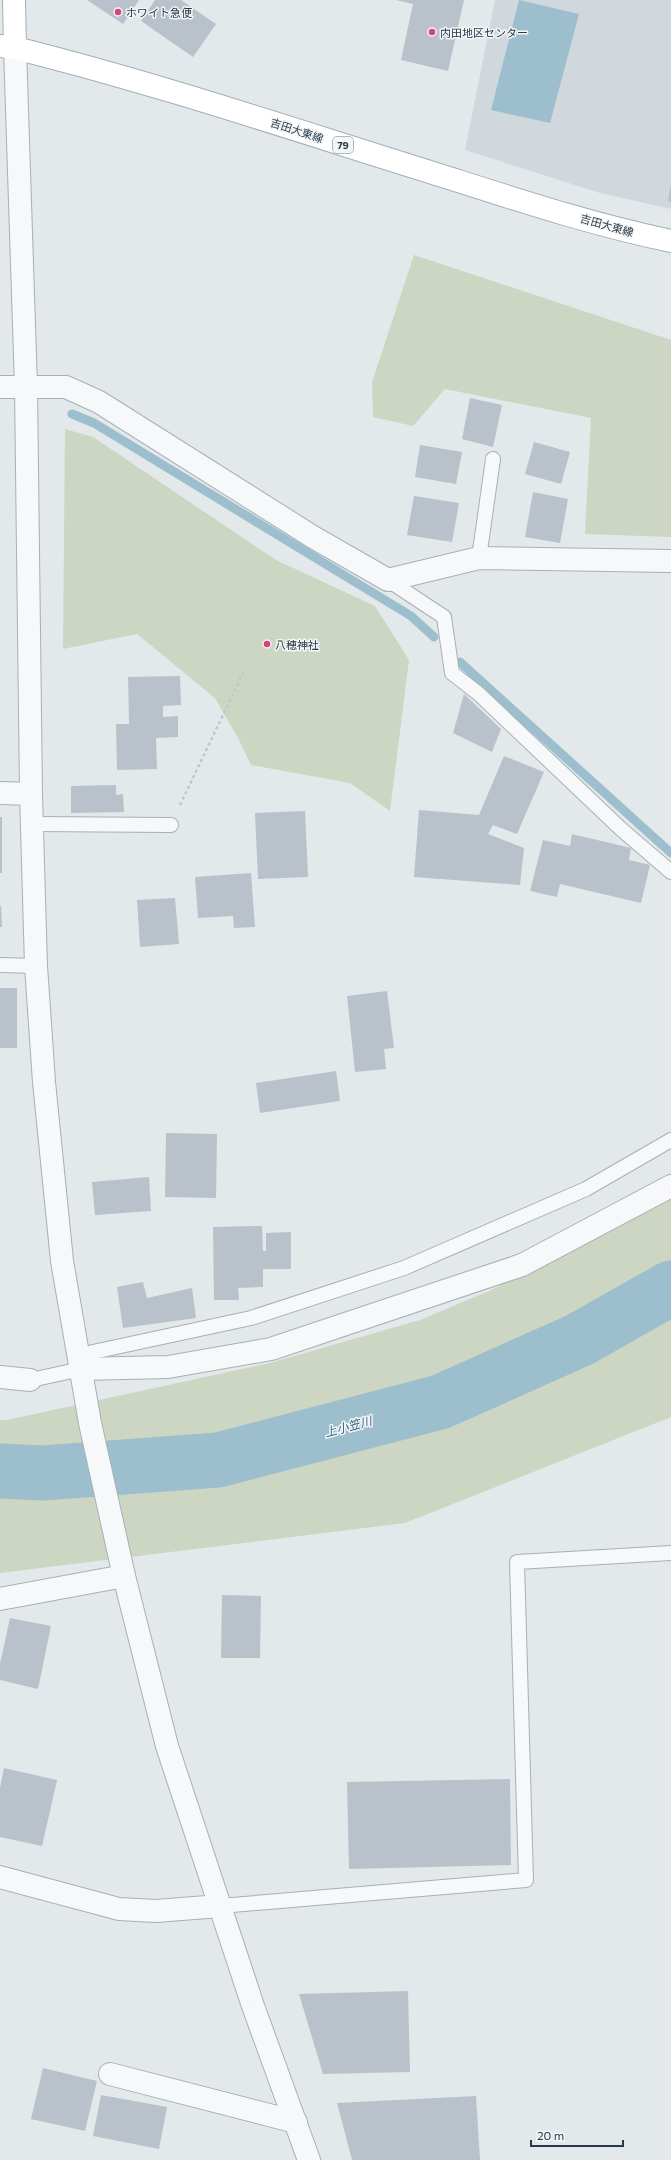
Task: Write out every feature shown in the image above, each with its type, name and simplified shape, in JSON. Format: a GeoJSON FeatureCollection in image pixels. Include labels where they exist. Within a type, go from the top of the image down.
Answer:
{"type":"FeatureCollection","features":[{"type":"Feature","properties":{"kind":"main road"},"geometry":{"type":"LineString","coordinates":[[8,47],[14,0]]}},
{"type":"Feature","properties":{"kind":"main road","name":"吉田大東線"},"geometry":{"type":"LineString","coordinates":[[8,47],[122,75],[626,232],[671,241]]}},
{"type":"Feature","properties":{"kind":"street"},"geometry":{"type":"LineString","coordinates":[[8,47],[26,387],[31,794],[36,966],[44,1082],[62,1261],[90,1423],[124,1576],[167,1746],[253,2006],[309,2160]]}},
{"type":"Feature","properties":{"kind":"street"},"geometry":{"type":"LineString","coordinates":[[0,387],[66,387],[99,402],[313,537],[388,580],[479,558],[671,561]]}},
{"type":"Feature","properties":{"kind":"street"},"geometry":{"type":"LineString","coordinates":[[0,793],[31,794]]}},
{"type":"Feature","properties":{"kind":"street"},"geometry":{"type":"LineString","coordinates":[[80,1362],[168,1367],[271,1348],[522,1265],[671,1186]]}},
{"type":"Feature","properties":{"kind":"street"},"geometry":{"type":"LineString","coordinates":[[0,1377],[30,1380]]}},
{"type":"Feature","properties":{"kind":"street"},"geometry":{"type":"LineString","coordinates":[[0,1599],[124,1576]]}},
{"type":"Feature","properties":{"kind":"street"},"geometry":{"type":"LineString","coordinates":[[0,1877],[119,1909],[156,1911],[220,1906]]}},
{"type":"Feature","properties":{"kind":"street"},"geometry":{"type":"LineString","coordinates":[[110,2074],[296,2122]]}},
{"type":"Feature","properties":{"kind":"lane"},"geometry":{"type":"LineString","coordinates":[[479,558],[493,459]]}},
{"type":"Feature","properties":{"kind":"lane"},"geometry":{"type":"LineString","coordinates":[[388,580],[444,617],[452,673],[479,694],[621,829],[671,872]]}},
{"type":"Feature","properties":{"kind":"lane"},"geometry":{"type":"LineString","coordinates":[[33,824],[171,825]]}},
{"type":"Feature","properties":{"kind":"lane"},"geometry":{"type":"LineString","coordinates":[[0,965],[36,966]]}},
{"type":"Feature","properties":{"kind":"lane"},"geometry":{"type":"LineString","coordinates":[[0,1388],[30,1380],[80,1362],[251,1318],[404,1268],[586,1189],[671,1140]]}},
{"type":"Feature","properties":{"kind":"lane"},"geometry":{"type":"LineString","coordinates":[[220,1906],[526,1880],[517,1562],[671,1554]]}},
{"type":"Feature","properties":{"kind":"path"},"geometry":{"type":"LineString","coordinates":[[171,825],[243,673]]}},
{"type":"Feature","properties":{"kind":"shaded area"},"geometry":{"type":"Polygon","coordinates":[[[495,0],[671,0],[671,209],[600,193],[465,150],[495,0]]]}},
{"type":"Feature","properties":{"kind":"green space"},"geometry":{"type":"Polygon","coordinates":[[[414,255],[671,340],[671,537],[585,534],[591,418],[445,389],[413,426],[373,417],[372,382],[414,255]]]}},
{"type":"Feature","properties":{"kind":"green space"},"geometry":{"type":"Polygon","coordinates":[[[65,429],[93,437],[276,560],[375,606],[409,660],[390,811],[350,783],[251,765],[239,740],[215,698],[137,634],[63,649],[65,429]]]}},
{"type":"Feature","properties":{"kind":"green space"},"geometry":{"type":"Polygon","coordinates":[[[671,1197],[671,1417],[405,1523],[0,1573],[0,1420],[7,1420],[270,1363],[420,1320],[489,1291],[671,1197]]]}},
{"type":"Feature","properties":{"kind":"water"},"geometry":{"type":"Polygon","coordinates":[[[519,0],[579,14],[550,123],[491,110],[519,0]]]}},
{"type":"Feature","properties":{"kind":"building","name":"ホワイト急便"},"geometry":{"type":"Polygon","coordinates":[[[87,0],[139,0],[123,24],[87,0]]]}},
{"type":"Feature","properties":{"kind":"building"},"geometry":{"type":"Polygon","coordinates":[[[155,0],[181,0],[216,24],[193,57],[141,21],[155,0]]]}},
{"type":"Feature","properties":{"kind":"building","name":"内田地区センター"},"geometry":{"type":"Polygon","coordinates":[[[396,0],[464,0],[448,71],[401,60],[413,4],[396,0]]]}},
{"type":"Feature","properties":{"kind":"building"},"geometry":{"type":"Polygon","coordinates":[[[671,188],[671,202],[668,201],[671,188]]]}},
{"type":"Feature","properties":{"kind":"building"},"geometry":{"type":"Polygon","coordinates":[[[470,398],[502,405],[493,447],[462,439],[470,398]]]}},
{"type":"Feature","properties":{"kind":"building"},"geometry":{"type":"Polygon","coordinates":[[[534,442],[570,452],[561,484],[525,474],[534,442]]]}},
{"type":"Feature","properties":{"kind":"building"},"geometry":{"type":"Polygon","coordinates":[[[420,445],[462,452],[456,484],[415,477],[420,445]]]}},
{"type":"Feature","properties":{"kind":"building"},"geometry":{"type":"Polygon","coordinates":[[[533,492],[568,499],[560,543],[525,537],[533,492]]]}},
{"type":"Feature","properties":{"kind":"building"},"geometry":{"type":"Polygon","coordinates":[[[414,496],[459,503],[452,542],[407,535],[414,496]]]}},
{"type":"Feature","properties":{"kind":"building"},"geometry":{"type":"Polygon","coordinates":[[[180,676],[181,705],[163,706],[163,717],[178,716],[178,737],[156,738],[157,769],[117,770],[116,724],[129,724],[128,677],[180,676]]]}},
{"type":"Feature","properties":{"kind":"building"},"geometry":{"type":"Polygon","coordinates":[[[464,694],[501,729],[492,752],[453,733],[464,694]]]}},
{"type":"Feature","properties":{"kind":"building"},"geometry":{"type":"Polygon","coordinates":[[[504,756],[544,772],[517,834],[493,825],[488,834],[524,848],[520,885],[414,877],[419,810],[479,815],[504,756]]]}},
{"type":"Feature","properties":{"kind":"building"},"geometry":{"type":"Polygon","coordinates":[[[116,785],[116,795],[123,794],[124,812],[71,813],[71,786],[116,785]]]}},
{"type":"Feature","properties":{"kind":"building"},"geometry":{"type":"Polygon","coordinates":[[[305,811],[308,877],[258,879],[255,813],[305,811]]]}},
{"type":"Feature","properties":{"kind":"building"},"geometry":{"type":"Polygon","coordinates":[[[0,817],[2,817],[2,873],[0,873],[0,817]]]}},
{"type":"Feature","properties":{"kind":"building"},"geometry":{"type":"Polygon","coordinates":[[[572,834],[631,848],[629,860],[650,865],[641,903],[560,884],[557,897],[530,891],[543,840],[570,846],[572,834]]]}},
{"type":"Feature","properties":{"kind":"building"},"geometry":{"type":"Polygon","coordinates":[[[251,873],[255,927],[234,928],[233,916],[198,918],[195,877],[251,873]]]}},
{"type":"Feature","properties":{"kind":"building"},"geometry":{"type":"Polygon","coordinates":[[[175,898],[179,944],[140,947],[137,900],[175,898]]]}},
{"type":"Feature","properties":{"kind":"building"},"geometry":{"type":"Polygon","coordinates":[[[1,906],[2,927],[0,927],[1,906]]]}},
{"type":"Feature","properties":{"kind":"building"},"geometry":{"type":"Polygon","coordinates":[[[0,988],[17,988],[17,1048],[0,1048],[0,988]]]}},
{"type":"Feature","properties":{"kind":"building"},"geometry":{"type":"Polygon","coordinates":[[[387,991],[394,1048],[384,1049],[386,1069],[355,1072],[347,996],[387,991]]]}},
{"type":"Feature","properties":{"kind":"building"},"geometry":{"type":"Polygon","coordinates":[[[336,1071],[340,1101],[260,1113],[256,1083],[336,1071]]]}},
{"type":"Feature","properties":{"kind":"building"},"geometry":{"type":"Polygon","coordinates":[[[166,1133],[217,1134],[216,1198],[165,1197],[166,1133]]]}},
{"type":"Feature","properties":{"kind":"building"},"geometry":{"type":"Polygon","coordinates":[[[149,1177],[151,1211],[95,1215],[92,1182],[149,1177]]]}},
{"type":"Feature","properties":{"kind":"building"},"geometry":{"type":"Polygon","coordinates":[[[262,1226],[263,1251],[266,1251],[266,1233],[291,1232],[291,1269],[263,1269],[263,1287],[238,1288],[239,1300],[214,1300],[213,1227],[262,1226]]]}},
{"type":"Feature","properties":{"kind":"building"},"geometry":{"type":"Polygon","coordinates":[[[143,1282],[147,1298],[192,1288],[196,1318],[123,1328],[117,1287],[143,1282]]]}},
{"type":"Feature","properties":{"kind":"building"},"geometry":{"type":"Polygon","coordinates":[[[222,1595],[261,1596],[260,1658],[221,1658],[222,1595]]]}},
{"type":"Feature","properties":{"kind":"building"},"geometry":{"type":"Polygon","coordinates":[[[10,1618],[51,1626],[38,1689],[0,1680],[0,1664],[10,1618]]]}},
{"type":"Feature","properties":{"kind":"building"},"geometry":{"type":"Polygon","coordinates":[[[4,1768],[57,1780],[42,1846],[0,1837],[0,1788],[4,1768]]]}},
{"type":"Feature","properties":{"kind":"building"},"geometry":{"type":"Polygon","coordinates":[[[510,1779],[511,1865],[349,1869],[347,1782],[510,1779]]]}},
{"type":"Feature","properties":{"kind":"building"},"geometry":{"type":"Polygon","coordinates":[[[408,1991],[410,2072],[323,2074],[299,1994],[408,1991]]]}},
{"type":"Feature","properties":{"kind":"building"},"geometry":{"type":"Polygon","coordinates":[[[43,2068],[97,2081],[85,2131],[31,2119],[43,2068]]]}},
{"type":"Feature","properties":{"kind":"building"},"geometry":{"type":"Polygon","coordinates":[[[101,2095],[167,2107],[159,2149],[93,2136],[101,2095]]]}},
{"type":"Feature","properties":{"kind":"building"},"geometry":{"type":"Polygon","coordinates":[[[476,2096],[480,2160],[352,2160],[337,2103],[476,2096]]]}},
{"type":"Feature","properties":{"kind":"waterway"},"geometry":{"type":"LineString","coordinates":[[72,414],[94,423],[411,616],[434,637]]}},
{"type":"Feature","properties":{"kind":"waterway"},"geometry":{"type":"LineString","coordinates":[[460,662],[671,853]]}},
{"type":"Feature","properties":{"kind":"waterway","name":"上小笠川"},"geometry":{"type":"LineString","coordinates":[[0,1471],[43,1473],[218,1460],[440,1402],[579,1340],[671,1288]]}},
{"type":"Feature","properties":{"kind":"place","name":"ホワイト急便"},"geometry":{"type":"Point","coordinates":[118,12]}},
{"type":"Feature","properties":{"kind":"place","name":"内田地区センター"},"geometry":{"type":"Point","coordinates":[432,32]}},
{"type":"Feature","properties":{"kind":"place","name":"八穂神社"},"geometry":{"type":"Point","coordinates":[267,644]}}]}
